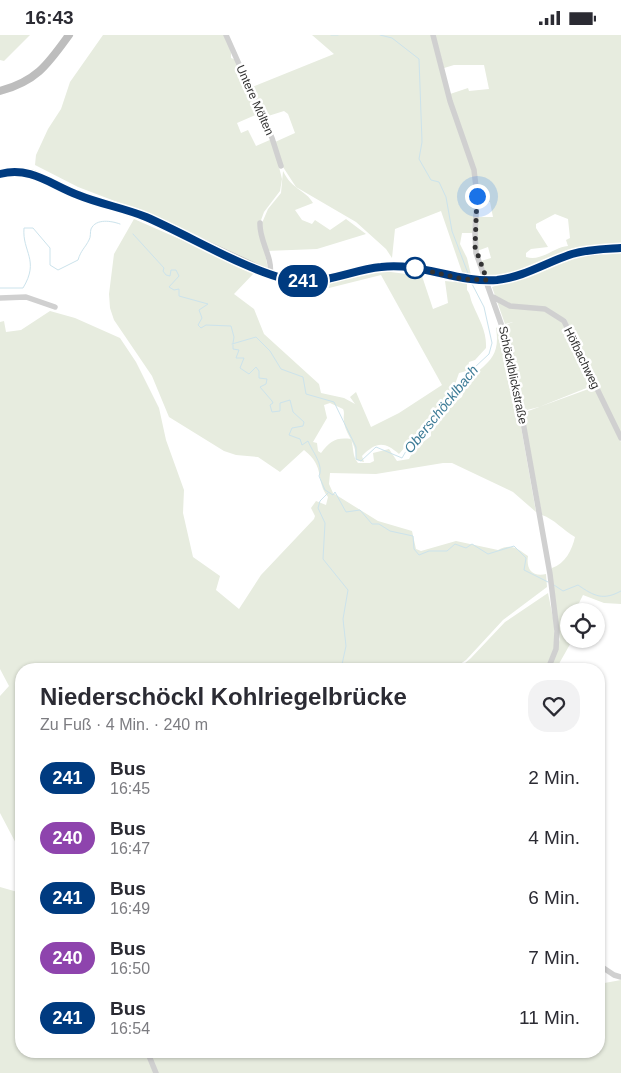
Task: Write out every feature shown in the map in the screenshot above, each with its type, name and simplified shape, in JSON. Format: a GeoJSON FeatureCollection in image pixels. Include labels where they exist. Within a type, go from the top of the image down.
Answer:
{"type":"FeatureCollection","features":[{"type":"Feature","properties":{"kind":"main road"},"geometry":{"type":"LineString","coordinates":[[0,91],[27,82],[39,72],[69,35]]}},
{"type":"Feature","properties":{"kind":"main road"},"geometry":{"type":"LineString","coordinates":[[0,174],[17,172],[34,174],[79,195],[146,217],[270,274],[296,281],[314,281],[373,268],[400,266],[463,279],[487,280],[525,273],[573,254],[621,248]]}},
{"type":"Feature","properties":{"kind":"street","name":"Untere Mölten"},"geometry":{"type":"LineString","coordinates":[[226,35],[272,138],[281,166]]}},
{"type":"Feature","properties":{"kind":"street","name":"Schöcklblickstraße"},"geometry":{"type":"LineString","coordinates":[[433,35],[452,105],[474,170],[477,196],[475,247],[494,297],[510,349],[550,574],[558,639],[550,663]]}},
{"type":"Feature","properties":{"kind":"street"},"geometry":{"type":"LineString","coordinates":[[260,223],[260,235],[270,267],[270,274]]}},
{"type":"Feature","properties":{"kind":"street"},"geometry":{"type":"LineString","coordinates":[[0,298],[26,297],[54,307]]}},
{"type":"Feature","properties":{"kind":"street","name":"Höfbachweg"},"geometry":{"type":"LineString","coordinates":[[494,297],[510,306],[545,309],[564,321],[621,438]]}},
{"type":"Feature","properties":{"kind":"street"},"geometry":{"type":"LineString","coordinates":[[605,969],[621,977]]}},
{"type":"Feature","properties":{"kind":"street"},"geometry":{"type":"LineString","coordinates":[[150,1058],[156,1073]]}},
{"type":"Feature","properties":{"kind":"shaded area"},"geometry":{"type":"Polygon","coordinates":[[[0,35],[30,35],[4,61],[0,60],[0,35]]]}},
{"type":"Feature","properties":{"kind":"shaded area"},"geometry":{"type":"Polygon","coordinates":[[[103,35],[225,35],[231,52],[231,58],[236,60],[260,113],[237,123],[241,133],[248,130],[256,146],[272,139],[282,179],[280,191],[264,212],[260,223],[268,270],[167,221],[78,187],[35,165],[36,155],[48,129],[61,109],[70,82],[103,35]]]}},
{"type":"Feature","properties":{"kind":"shaded area"},"geometry":{"type":"Polygon","coordinates":[[[312,35],[431,35],[472,171],[475,196],[473,233],[462,233],[460,244],[467,258],[471,275],[463,275],[441,211],[395,229],[392,258],[386,249],[356,222],[296,187],[283,167],[275,142],[295,133],[288,114],[284,111],[265,117],[252,87],[334,54],[312,35]]]}},
{"type":"Feature","properties":{"kind":"shaded area"},"geometry":{"type":"Polygon","coordinates":[[[435,35],[621,35],[621,434],[566,319],[560,317],[594,385],[539,407],[523,411],[505,325],[513,322],[505,324],[492,287],[519,278],[487,276],[481,261],[491,258],[488,247],[477,251],[476,217],[493,217],[490,202],[478,203],[477,183],[450,94],[468,88],[469,91],[489,89],[484,65],[454,65],[444,68],[435,35]],[[555,214],[536,224],[536,228],[548,247],[531,249],[526,253],[526,257],[537,258],[568,246],[566,240],[570,238],[568,219],[555,214]]]}},
{"type":"Feature","properties":{"kind":"shaded area"},"geometry":{"type":"Polygon","coordinates":[[[283,171],[290,182],[307,195],[313,203],[295,210],[302,220],[312,224],[315,220],[330,230],[346,219],[366,234],[317,249],[266,251],[262,223],[268,209],[281,193],[283,171]]]}},
{"type":"Feature","properties":{"kind":"shaded area"},"geometry":{"type":"Polygon","coordinates":[[[134,219],[255,272],[234,294],[254,309],[264,334],[319,384],[321,393],[344,398],[355,404],[350,397],[356,392],[371,427],[399,413],[442,385],[381,275],[325,289],[293,289],[293,285],[319,285],[383,271],[422,276],[433,309],[448,303],[445,281],[467,283],[467,290],[484,331],[486,348],[475,360],[469,362],[467,371],[459,373],[452,393],[399,454],[389,447],[380,445],[372,448],[362,456],[364,462],[356,460],[358,463],[370,463],[374,461],[373,453],[389,449],[397,461],[409,459],[414,449],[431,436],[431,431],[453,404],[462,397],[466,386],[472,378],[491,359],[497,341],[496,328],[500,326],[505,336],[536,512],[513,492],[452,463],[376,474],[330,473],[329,484],[333,493],[378,521],[412,531],[416,549],[421,551],[456,541],[498,550],[507,547],[517,549],[528,556],[528,565],[531,571],[541,575],[546,574],[547,587],[503,620],[462,663],[15,663],[15,842],[0,813],[0,696],[9,686],[0,669],[0,322],[4,321],[6,332],[21,330],[50,311],[75,318],[120,338],[136,362],[159,408],[166,440],[184,490],[183,513],[193,557],[220,576],[216,590],[239,609],[261,575],[314,519],[315,516],[311,508],[316,501],[326,505],[328,497],[324,491],[315,462],[304,450],[280,472],[258,457],[236,455],[224,451],[169,417],[152,376],[114,320],[110,308],[109,294],[114,254],[134,219]],[[330,403],[324,405],[327,418],[313,442],[317,443],[318,451],[321,453],[327,445],[337,439],[351,439],[346,430],[343,409],[330,403]],[[351,440],[356,460],[355,448],[351,440]]]}},
{"type":"Feature","properties":{"kind":"shaded area"},"geometry":{"type":"Polygon","coordinates":[[[594,387],[621,442],[621,604],[604,603],[583,595],[579,603],[560,603],[560,639],[552,591],[552,568],[561,563],[567,556],[575,537],[551,519],[542,515],[523,413],[594,387]]]}},
{"type":"Feature","properties":{"kind":"shaded area"},"geometry":{"type":"Polygon","coordinates":[[[548,593],[554,623],[555,646],[548,663],[465,663],[505,622],[548,593]]]}},
{"type":"Feature","properties":{"kind":"shaded area"},"geometry":{"type":"Polygon","coordinates":[[[560,639],[560,648],[568,648],[559,663],[552,663],[560,639]]]}},
{"type":"Feature","properties":{"kind":"shaded area"},"geometry":{"type":"Polygon","coordinates":[[[0,887],[15,891],[15,1058],[605,1058],[605,983],[621,980],[621,1073],[0,1073],[0,887]]]}},
{"type":"Feature","properties":{"kind":"waterway","name":"Oberschöcklbach"},"geometry":{"type":"LineString","coordinates":[[331,35],[338,35]]}},
{"type":"Feature","properties":{"kind":"waterway","name":"Oberschöcklbach"},"geometry":{"type":"LineString","coordinates":[[380,35],[392,38],[419,59],[422,142],[419,159],[431,180],[439,182],[446,197],[452,231],[469,276]]}},
{"type":"Feature","properties":{"kind":"waterway"},"geometry":{"type":"LineString","coordinates":[[0,288],[23,288],[28,278],[30,263],[24,228],[33,228],[50,248],[50,265],[58,270],[78,260],[90,239],[91,229],[97,223],[109,221],[120,224]]}},
{"type":"Feature","properties":{"kind":"waterway"},"geometry":{"type":"LineString","coordinates":[[133,234],[164,268],[163,271],[166,275],[170,276],[171,270],[176,270],[179,276],[169,287],[174,290],[179,289],[179,296],[208,304],[199,310],[202,318],[198,325],[201,328],[206,325],[231,326],[234,337],[233,343]]}},
{"type":"Feature","properties":{"kind":"waterway","name":"Oberschöcklbach"},"geometry":{"type":"LineString","coordinates":[[232,344],[256,337],[270,351],[281,369],[303,377],[306,394],[334,402],[356,447],[356,459],[361,461],[376,447],[402,458],[409,446],[428,431],[441,408],[459,391],[475,367],[489,354],[492,343],[484,307],[471,282]]}},
{"type":"Feature","properties":{"kind":"waterway"},"geometry":{"type":"LineString","coordinates":[[233,345],[233,349],[239,350],[236,358],[244,358],[240,368],[249,374],[256,367],[259,371],[259,378],[267,379],[266,384],[260,387],[273,403],[270,405],[272,412],[280,411],[280,403],[290,400],[293,412],[304,422],[303,426],[292,428],[289,435],[300,439],[302,445],[308,441],[319,463],[319,476],[325,490],[333,495],[335,492],[346,512],[360,510],[372,524],[379,524],[390,531],[413,536],[414,549],[419,555],[429,551],[447,551],[455,544],[466,548],[472,544],[488,554],[514,546],[526,558],[524,570],[548,582]]}},
{"type":"Feature","properties":{"kind":"waterway"},"geometry":{"type":"LineString","coordinates":[[328,493],[320,501],[318,508],[325,523],[323,559],[348,590],[343,619],[346,646],[342,663]]}},
{"type":"Feature","properties":{"kind":"waterway"},"geometry":{"type":"LineString","coordinates":[[554,585],[563,591],[578,585],[599,596],[609,596],[621,591]]}},
{"type":"Feature","properties":{"kind":"bus line","name":"241"},"geometry":{"type":"LineString","coordinates":[[0,174],[17,172],[34,174],[73,193],[146,217],[287,280],[321,281],[373,268],[394,266],[405,266],[463,279],[487,280],[507,278],[525,273],[573,254],[591,250],[621,248]]}},
{"type":"Feature","properties":{"kind":"route"},"geometry":{"type":"LineString","coordinates":[[415,268],[463,279],[487,280],[475,247],[477,196]]}}]}
